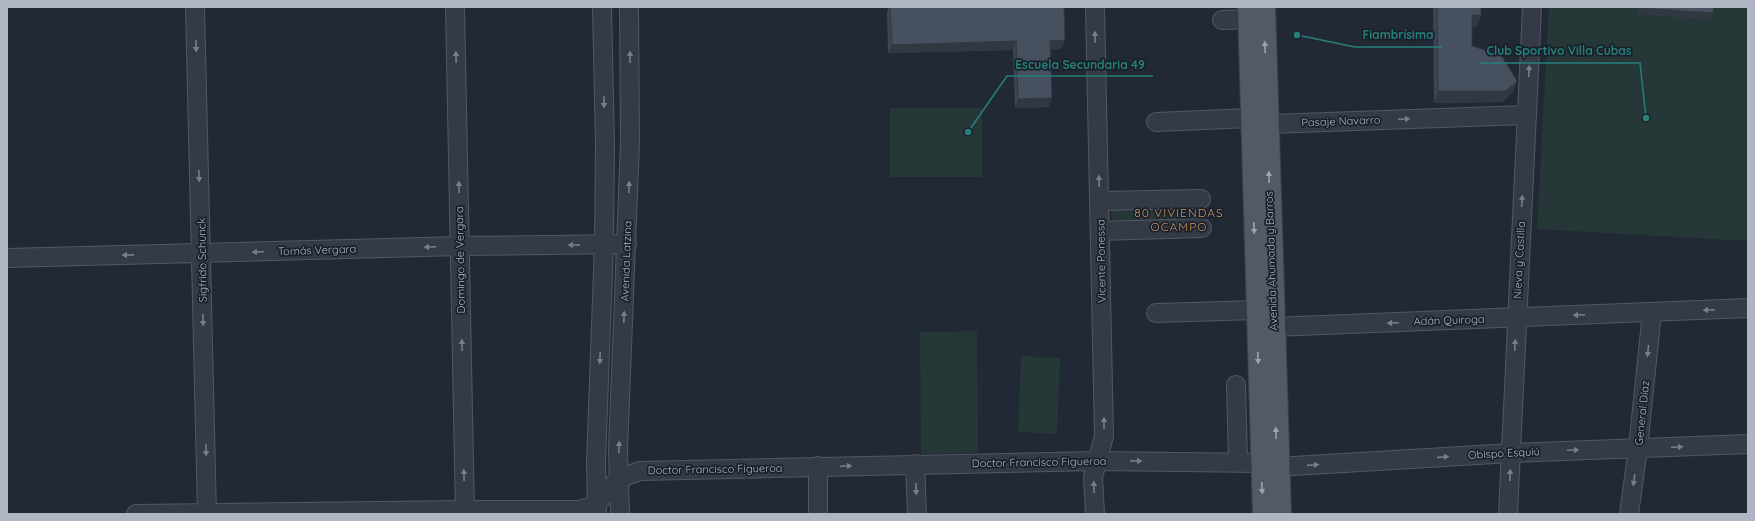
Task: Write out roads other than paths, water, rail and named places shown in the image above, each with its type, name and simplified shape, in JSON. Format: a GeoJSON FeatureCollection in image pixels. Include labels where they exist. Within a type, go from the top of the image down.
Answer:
{"type":"FeatureCollection","features":[{"type":"Feature","properties":{"kind":"main road","name":"Avenida Ahumada y Barros"},"geometry":{"type":"LineString","coordinates":[[1254,11],[1259,121],[1273,327],[1269,465],[1264,514]]}},
{"type":"Feature","properties":{"kind":"main road","name":"Avenida Ahumada y Barros"},"geometry":{"type":"LineString","coordinates":[[1259,121],[1257,310],[1269,465],[1280,514]]}},
{"type":"Feature","properties":{"kind":"street","name":"Sigfrido Schunck"},"geometry":{"type":"LineString","coordinates":[[195,7],[207,513]]}},
{"type":"Feature","properties":{"kind":"street","name":"Domingo de Vergara"},"geometry":{"type":"LineString","coordinates":[[455,7],[465,512]]}},
{"type":"Feature","properties":{"kind":"street","name":"Avenida Latzina"},"geometry":{"type":"LineString","coordinates":[[596,510],[596,462],[604,244],[605,144],[602,7]]}},
{"type":"Feature","properties":{"kind":"street","name":"Avenida Latzina"},"geometry":{"type":"LineString","coordinates":[[620,514],[618,479],[630,142],[629,7]]}},
{"type":"Feature","properties":{"kind":"street","name":"Vicente Ponessa"},"geometry":{"type":"LineString","coordinates":[[1095,7],[1104,436],[1093,477],[1095,514]]}},
{"type":"Feature","properties":{"kind":"street","name":"Nieva y Castilla"},"geometry":{"type":"LineString","coordinates":[[1508,514],[1532,7]]}},
{"type":"Feature","properties":{"kind":"street"},"geometry":{"type":"LineString","coordinates":[[1222,20],[1254,11]]}},
{"type":"Feature","properties":{"kind":"street","name":"Pasaje Navarro"},"geometry":{"type":"LineString","coordinates":[[1156,122],[1259,121],[1526,114]]}},
{"type":"Feature","properties":{"kind":"street"},"geometry":{"type":"LineString","coordinates":[[1100,201],[1201,199]]}},
{"type":"Feature","properties":{"kind":"street"},"geometry":{"type":"LineString","coordinates":[[1100,231],[1202,228]]}},
{"type":"Feature","properties":{"kind":"street","name":"Tomás Vergara"},"geometry":{"type":"LineString","coordinates":[[7,258],[460,246],[627,244]]}},
{"type":"Feature","properties":{"kind":"street","name":"Adán Quiroga"},"geometry":{"type":"LineString","coordinates":[[1273,327],[1748,308]]}},
{"type":"Feature","properties":{"kind":"street"},"geometry":{"type":"LineString","coordinates":[[1156,313],[1257,310],[1273,327]]}},
{"type":"Feature","properties":{"kind":"street","name":"General Díaz"},"geometry":{"type":"LineString","coordinates":[[1629,514],[1638,448],[1652,312]]}},
{"type":"Feature","properties":{"kind":"street"},"geometry":{"type":"LineString","coordinates":[[1236,386],[1238,462]]}},
{"type":"Feature","properties":{"kind":"street","name":"Obispo Esquiú"},"geometry":{"type":"LineString","coordinates":[[1269,465],[1510,452],[1748,444]]}},
{"type":"Feature","properties":{"kind":"street","name":"Doctor Francisco Figueroa"},"geometry":{"type":"LineString","coordinates":[[596,510],[618,479],[640,471],[1098,461],[1238,462],[1269,465]]}},
{"type":"Feature","properties":{"kind":"street"},"geometry":{"type":"LineString","coordinates":[[915,464],[917,514]]}},
{"type":"Feature","properties":{"kind":"street"},"geometry":{"type":"LineString","coordinates":[[818,466],[818,514]]}},
{"type":"Feature","properties":{"kind":"street"},"geometry":{"type":"LineString","coordinates":[[136,514],[596,510]]}},
{"type":"Feature","properties":{"kind":"place","name":"Fiambrísima"},"geometry":{"type":"Point","coordinates":[1297,35]}},
{"type":"Feature","properties":{"kind":"place","name":"Club Sportivo Villa Cubas"},"geometry":{"type":"Point","coordinates":[1646,118]}},
{"type":"Feature","properties":{"kind":"place","name":"Escuela Secundaria 49"},"geometry":{"type":"Point","coordinates":[968,132]}},
{"type":"Feature","properties":{"kind":"district","name":"80 VIVIENDAS OCAMPO"},"geometry":{"type":"Point","coordinates":[1179,220]}}]}
